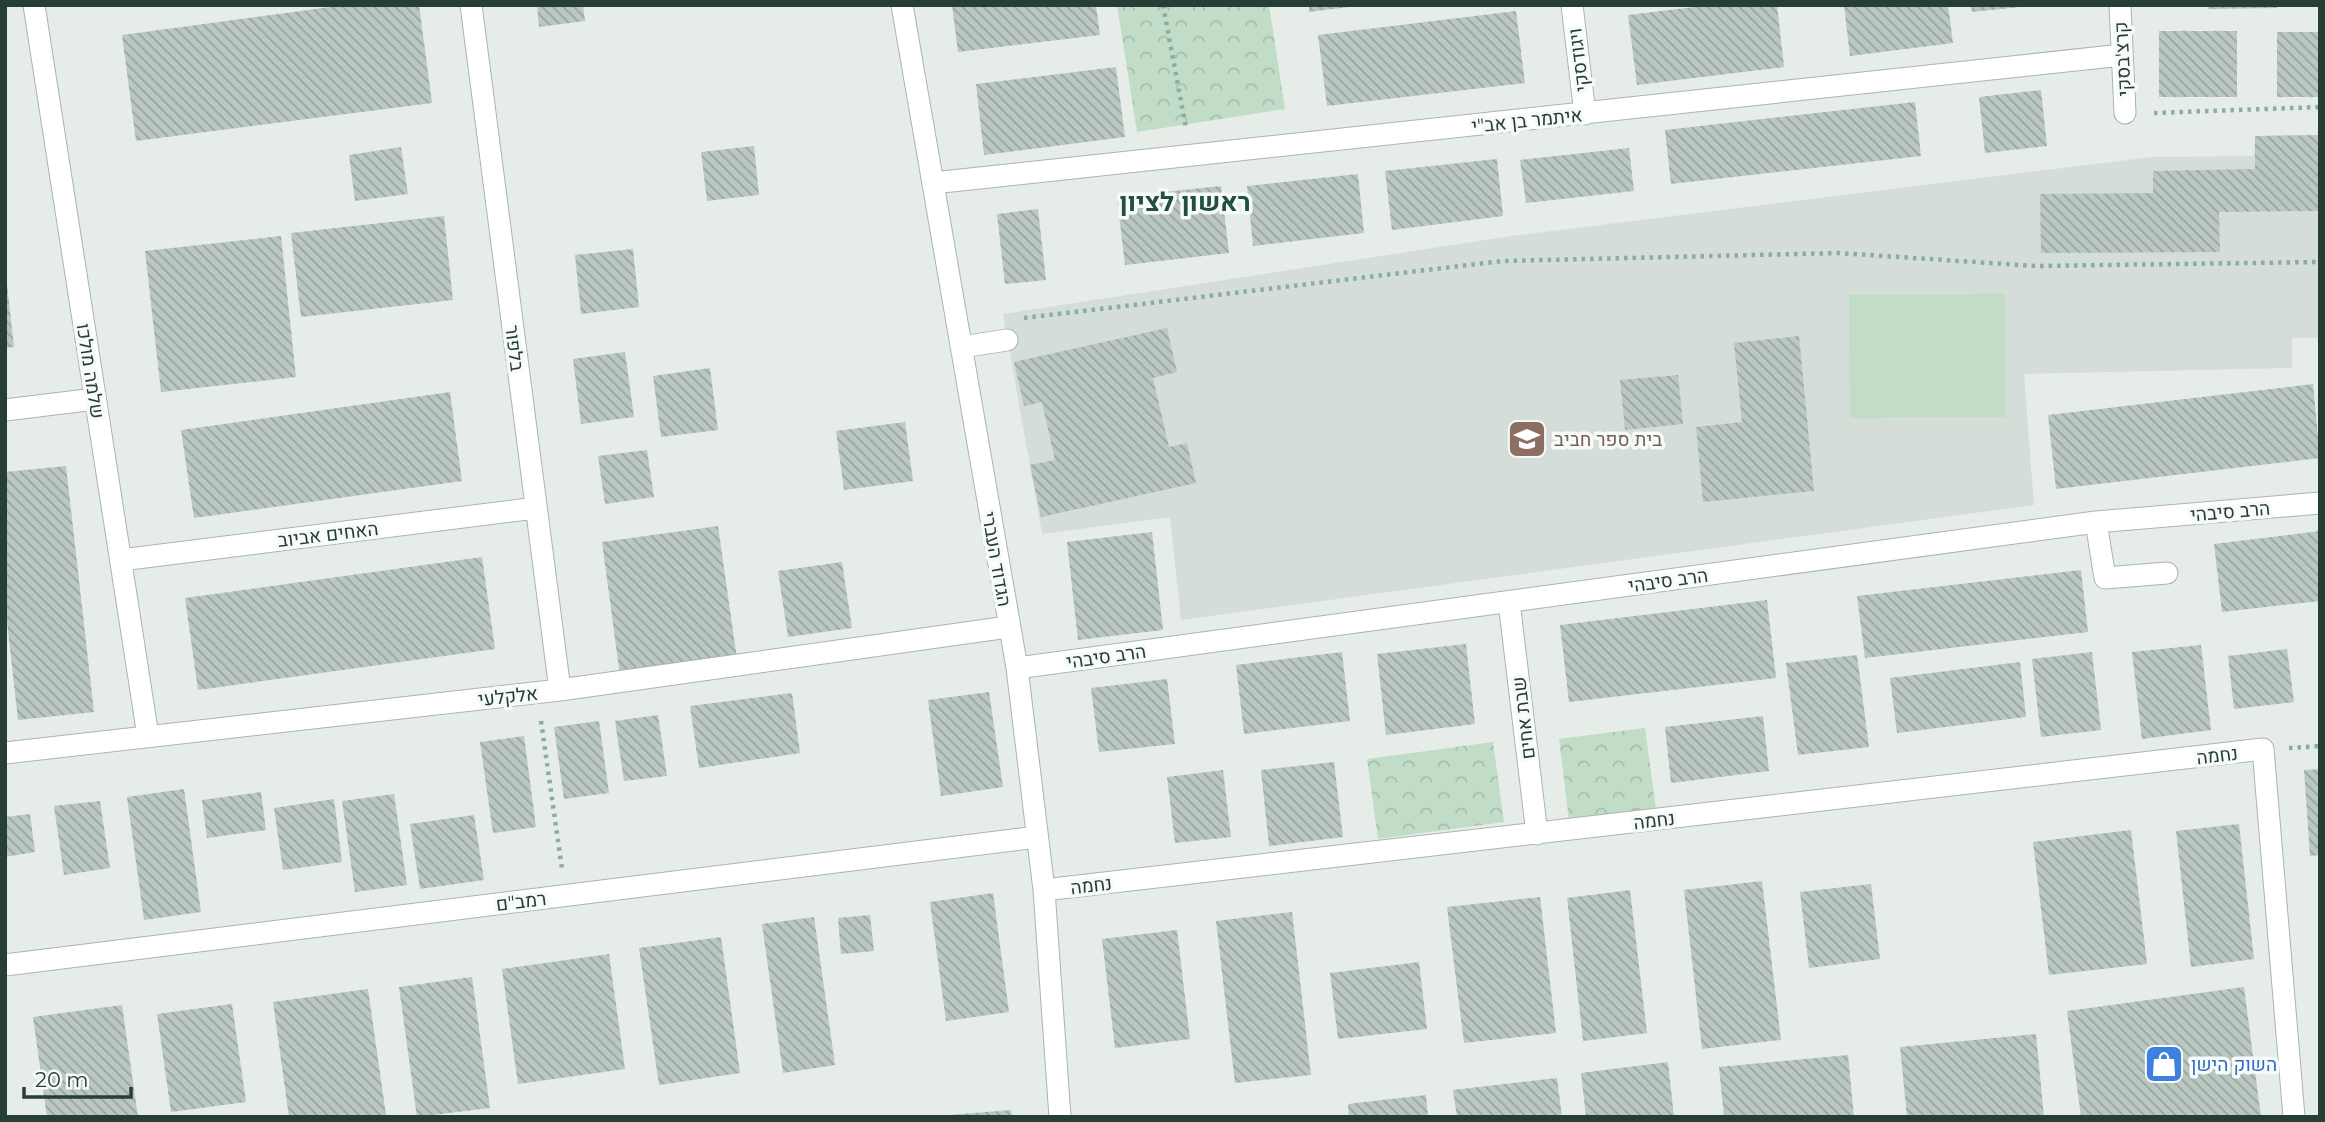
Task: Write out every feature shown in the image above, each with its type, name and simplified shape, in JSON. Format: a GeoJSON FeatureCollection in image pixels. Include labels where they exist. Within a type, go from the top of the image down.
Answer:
{"type":"FeatureCollection","features":[{"type":"Feature","properties":{"kind":"street","name":"שלמה מולכו"},"geometry":{"type":"LineString","coordinates":[[34,5],[148,736]]}},
{"type":"Feature","properties":{"kind":"street","name":"בלפור"},"geometry":{"type":"LineString","coordinates":[[471,5],[560,690]]}},
{"type":"Feature","properties":{"kind":"street","name":"הגדוד העברי"},"geometry":{"type":"LineString","coordinates":[[902,5],[1017,668],[1044,890],[1060,1117]]}},
{"type":"Feature","properties":{"kind":"street","name":"ויגודסקי"},"geometry":{"type":"LineString","coordinates":[[1572,5],[1585,114]]}},
{"type":"Feature","properties":{"kind":"street","name":"קרצ'בסקי"},"geometry":{"type":"LineString","coordinates":[[2120,5],[2125,113]]}},
{"type":"Feature","properties":{"kind":"street","name":"איתמר בן אב\"י"},"geometry":{"type":"LineString","coordinates":[[933,183],[2122,55]]}},
{"type":"Feature","properties":{"kind":"street"},"geometry":{"type":"LineString","coordinates":[[961,347],[1007,340]]}},
{"type":"Feature","properties":{"kind":"street"},"geometry":{"type":"LineString","coordinates":[[5,410],[95,399]]}},
{"type":"Feature","properties":{"kind":"street","name":"הרב סיבהי"},"geometry":{"type":"LineString","coordinates":[[1017,668],[2096,523],[2320,503]]}},
{"type":"Feature","properties":{"kind":"street","name":"האחים אביוב"},"geometry":{"type":"LineString","coordinates":[[121,560],[536,508]]}},
{"type":"Feature","properties":{"kind":"street"},"geometry":{"type":"LineString","coordinates":[[2096,523],[2105,578],[2167,572]]}},
{"type":"Feature","properties":{"kind":"street","name":"שבת אחים"},"geometry":{"type":"LineString","coordinates":[[1509,602],[1537,834]]}},
{"type":"Feature","properties":{"kind":"street","name":"אלקלעי"},"geometry":{"type":"LineString","coordinates":[[5,753],[537,693],[1008,627]]}},
{"type":"Feature","properties":{"kind":"street","name":"נחמה"},"geometry":{"type":"LineString","coordinates":[[1044,890],[2263,749],[2294,1117]]}},
{"type":"Feature","properties":{"kind":"street","name":"רמב\"ם"},"geometry":{"type":"LineString","coordinates":[[5,965],[1037,837]]}},
{"type":"Feature","properties":{"kind":"path"},"geometry":{"type":"LineString","coordinates":[[1163,5],[1192,156]]}},
{"type":"Feature","properties":{"kind":"path"},"geometry":{"type":"LineString","coordinates":[[2125,113],[2320,107]]}},
{"type":"Feature","properties":{"kind":"path"},"geometry":{"type":"LineString","coordinates":[[1018,318],[1502,261],[1839,253],[2035,267],[2320,262]]}},
{"type":"Feature","properties":{"kind":"path"},"geometry":{"type":"LineString","coordinates":[[537,693],[565,895]]}},
{"type":"Feature","properties":{"kind":"shaded area","name":"בית ספר חביב"},"geometry":{"type":"Polygon","coordinates":[[[2320,135],[2320,338],[2292,338],[2292,368],[2024,374],[2034,505],[1181,620],[1170,517],[1042,534],[1003,314],[1511,236],[2152,157],[2254,156],[2255,136],[2320,135]]]}},
{"type":"Feature","properties":{"kind":"green space"},"geometry":{"type":"Polygon","coordinates":[[[1117,5],[1269,5],[1285,109],[1137,132],[1117,5]]]}},
{"type":"Feature","properties":{"kind":"green space"},"geometry":{"type":"Polygon","coordinates":[[[2005,294],[2006,417],[1850,418],[1849,295],[2005,294]]]}},
{"type":"Feature","properties":{"kind":"green space"},"geometry":{"type":"Polygon","coordinates":[[[1645,728],[1656,809],[1569,820],[1559,739],[1645,728]]]}},
{"type":"Feature","properties":{"kind":"green space"},"geometry":{"type":"Polygon","coordinates":[[[1493,742],[1504,822],[1378,839],[1367,759],[1493,742]]]}},
{"type":"Feature","properties":{"kind":"building"},"geometry":{"type":"Polygon","coordinates":[[[345,5],[419,5],[432,103],[136,141],[122,35],[345,5]]]}},
{"type":"Feature","properties":{"kind":"building"},"geometry":{"type":"Polygon","coordinates":[[[537,5],[583,5],[585,21],[539,27],[537,5]]]}},
{"type":"Feature","properties":{"kind":"building"},"geometry":{"type":"Polygon","coordinates":[[[952,5],[1096,5],[1100,35],[958,52],[952,5]]]}},
{"type":"Feature","properties":{"kind":"building"},"geometry":{"type":"Polygon","coordinates":[[[1309,5],[1349,5],[1349,7],[1309,12],[1309,5]]]}},
{"type":"Feature","properties":{"kind":"building"},"geometry":{"type":"Polygon","coordinates":[[[1711,5],[1777,5],[1784,67],[1637,85],[1628,15],[1711,5]]]}},
{"type":"Feature","properties":{"kind":"building"},"geometry":{"type":"Polygon","coordinates":[[[1844,5],[1948,5],[1953,43],[1850,56],[1844,5]]]}},
{"type":"Feature","properties":{"kind":"building"},"geometry":{"type":"Polygon","coordinates":[[[1971,5],[2020,5],[2020,7],[1972,12],[1971,5]]]}},
{"type":"Feature","properties":{"kind":"building"},"geometry":{"type":"Polygon","coordinates":[[[2208,5],[2277,5],[2277,8],[2208,9],[2208,5]]]}},
{"type":"Feature","properties":{"kind":"building"},"geometry":{"type":"Polygon","coordinates":[[[1516,11],[1525,83],[1327,106],[1318,35],[1516,11]]]}},
{"type":"Feature","properties":{"kind":"building"},"geometry":{"type":"Polygon","coordinates":[[[2159,31],[2237,31],[2237,97],[2159,97],[2159,31]]]}},
{"type":"Feature","properties":{"kind":"building"},"geometry":{"type":"Polygon","coordinates":[[[2277,32],[2320,32],[2320,97],[2277,97],[2277,32]]]}},
{"type":"Feature","properties":{"kind":"building"},"geometry":{"type":"Polygon","coordinates":[[[1116,67],[1125,137],[984,155],[976,84],[1116,67]]]}},
{"type":"Feature","properties":{"kind":"building"},"geometry":{"type":"Polygon","coordinates":[[[2041,90],[2047,146],[1985,153],[1979,97],[2041,90]]]}},
{"type":"Feature","properties":{"kind":"building"},"geometry":{"type":"Polygon","coordinates":[[[1915,102],[1921,156],[1671,184],[1665,130],[1915,102]]]}},
{"type":"Feature","properties":{"kind":"building"},"geometry":{"type":"Polygon","coordinates":[[[2320,135],[2320,211],[2219,212],[2220,252],[2041,253],[2040,194],[2153,193],[2153,171],[2255,169],[2255,136],[2320,135]]]}},
{"type":"Feature","properties":{"kind":"building"},"geometry":{"type":"Polygon","coordinates":[[[754,146],[759,195],[707,201],[701,152],[754,146]]]}},
{"type":"Feature","properties":{"kind":"building"},"geometry":{"type":"Polygon","coordinates":[[[401,147],[408,194],[355,201],[349,155],[401,147]]]}},
{"type":"Feature","properties":{"kind":"building"},"geometry":{"type":"Polygon","coordinates":[[[1629,148],[1634,191],[1526,203],[1520,160],[1629,148]]]}},
{"type":"Feature","properties":{"kind":"building"},"geometry":{"type":"Polygon","coordinates":[[[1497,159],[1503,216],[1392,230],[1385,171],[1497,159]]]}},
{"type":"Feature","properties":{"kind":"building"},"geometry":{"type":"Polygon","coordinates":[[[1358,174],[1364,233],[1253,246],[1247,186],[1358,174]]]}},
{"type":"Feature","properties":{"kind":"building"},"geometry":{"type":"Polygon","coordinates":[[[1221,186],[1229,253],[1125,265],[1117,197],[1221,186]]]}},
{"type":"Feature","properties":{"kind":"building"},"geometry":{"type":"Polygon","coordinates":[[[1038,209],[1046,280],[1005,284],[997,214],[1038,209]]]}},
{"type":"Feature","properties":{"kind":"building"},"geometry":{"type":"Polygon","coordinates":[[[444,216],[453,300],[301,317],[291,233],[444,216]]]}},
{"type":"Feature","properties":{"kind":"building"},"geometry":{"type":"Polygon","coordinates":[[[281,236],[296,377],[161,392],[145,251],[281,236]]]}},
{"type":"Feature","properties":{"kind":"building"},"geometry":{"type":"Polygon","coordinates":[[[633,249],[639,307],[581,314],[575,255],[633,249]]]}},
{"type":"Feature","properties":{"kind":"building"},"geometry":{"type":"Polygon","coordinates":[[[5,284],[14,347],[5,348],[5,284]]]}},
{"type":"Feature","properties":{"kind":"building"},"geometry":{"type":"Polygon","coordinates":[[[1167,328],[1177,372],[1153,378],[1169,447],[1187,443],[1196,483],[1041,517],[1030,465],[1055,460],[1042,402],[1024,406],[1014,362],[1167,328]]]}},
{"type":"Feature","properties":{"kind":"building"},"geometry":{"type":"Polygon","coordinates":[[[1799,336],[1814,491],[1703,502],[1696,427],[1742,422],[1734,343],[1799,336]]]}},
{"type":"Feature","properties":{"kind":"building"},"geometry":{"type":"Polygon","coordinates":[[[625,352],[634,417],[581,424],[573,359],[625,352]]]}},
{"type":"Feature","properties":{"kind":"building"},"geometry":{"type":"Polygon","coordinates":[[[710,368],[718,430],[661,437],[653,376],[710,368]]]}},
{"type":"Feature","properties":{"kind":"building"},"geometry":{"type":"Polygon","coordinates":[[[1678,375],[1683,424],[1625,430],[1620,380],[1678,375]]]}},
{"type":"Feature","properties":{"kind":"building"},"geometry":{"type":"Polygon","coordinates":[[[2313,384],[2320,458],[2056,489],[2048,415],[2313,384]]]}},
{"type":"Feature","properties":{"kind":"building"},"geometry":{"type":"Polygon","coordinates":[[[450,392],[462,481],[194,518],[181,430],[450,392]]]}},
{"type":"Feature","properties":{"kind":"building"},"geometry":{"type":"Polygon","coordinates":[[[905,422],[913,481],[844,490],[836,431],[905,422]]]}},
{"type":"Feature","properties":{"kind":"building"},"geometry":{"type":"Polygon","coordinates":[[[647,450],[654,497],[605,504],[598,456],[647,450]]]}},
{"type":"Feature","properties":{"kind":"building"},"geometry":{"type":"Polygon","coordinates":[[[66,466],[94,712],[18,720],[5,604],[5,472],[66,466]]]}},
{"type":"Feature","properties":{"kind":"building"},"geometry":{"type":"Polygon","coordinates":[[[718,526],[737,659],[620,676],[602,542],[718,526]]]}},
{"type":"Feature","properties":{"kind":"building"},"geometry":{"type":"Polygon","coordinates":[[[2320,531],[2320,601],[2222,612],[2214,544],[2320,531]]]}},
{"type":"Feature","properties":{"kind":"building"},"geometry":{"type":"Polygon","coordinates":[[[1152,532],[1163,630],[1078,640],[1067,542],[1152,532]]]}},
{"type":"Feature","properties":{"kind":"building"},"geometry":{"type":"Polygon","coordinates":[[[482,557],[495,649],[198,690],[185,598],[482,557]]]}},
{"type":"Feature","properties":{"kind":"building"},"geometry":{"type":"Polygon","coordinates":[[[842,562],[852,628],[788,637],[778,571],[842,562]]]}},
{"type":"Feature","properties":{"kind":"building"},"geometry":{"type":"Polygon","coordinates":[[[2081,570],[2088,632],[1865,658],[1857,596],[2081,570]]]}},
{"type":"Feature","properties":{"kind":"building"},"geometry":{"type":"Polygon","coordinates":[[[1767,600],[1776,678],[1569,702],[1560,625],[1767,600]]]}},
{"type":"Feature","properties":{"kind":"building"},"geometry":{"type":"Polygon","coordinates":[[[1466,644],[1475,724],[1386,735],[1377,654],[1466,644]]]}},
{"type":"Feature","properties":{"kind":"building"},"geometry":{"type":"Polygon","coordinates":[[[2201,645],[2211,730],[2142,739],[2132,652],[2201,645]]]}},
{"type":"Feature","properties":{"kind":"building"},"geometry":{"type":"Polygon","coordinates":[[[2287,649],[2294,702],[2234,709],[2228,656],[2287,649]]]}},
{"type":"Feature","properties":{"kind":"building"},"geometry":{"type":"Polygon","coordinates":[[[1342,652],[1350,721],[1244,734],[1236,665],[1342,652]]]}},
{"type":"Feature","properties":{"kind":"building"},"geometry":{"type":"Polygon","coordinates":[[[2092,652],[2101,730],[2041,737],[2032,659],[2092,652]]]}},
{"type":"Feature","properties":{"kind":"building"},"geometry":{"type":"Polygon","coordinates":[[[1857,655],[1869,747],[1798,755],[1786,663],[1857,655]]]}},
{"type":"Feature","properties":{"kind":"building"},"geometry":{"type":"Polygon","coordinates":[[[2020,662],[2026,717],[1897,733],[1890,678],[2020,662]]]}},
{"type":"Feature","properties":{"kind":"building"},"geometry":{"type":"Polygon","coordinates":[[[1167,679],[1175,744],[1099,752],[1091,688],[1167,679]]]}},
{"type":"Feature","properties":{"kind":"building"},"geometry":{"type":"Polygon","coordinates":[[[989,692],[1003,787],[941,796],[928,700],[989,692]]]}},
{"type":"Feature","properties":{"kind":"building"},"geometry":{"type":"Polygon","coordinates":[[[792,693],[800,753],[699,768],[690,706],[792,693]]]}},
{"type":"Feature","properties":{"kind":"building"},"geometry":{"type":"Polygon","coordinates":[[[658,715],[667,776],[624,781],[615,721],[658,715]]]}},
{"type":"Feature","properties":{"kind":"building"},"geometry":{"type":"Polygon","coordinates":[[[1763,716],[1769,771],[1671,783],[1665,727],[1763,716]]]}},
{"type":"Feature","properties":{"kind":"building"},"geometry":{"type":"Polygon","coordinates":[[[599,721],[609,793],[564,799],[554,727],[599,721]]]}},
{"type":"Feature","properties":{"kind":"building"},"geometry":{"type":"Polygon","coordinates":[[[524,736],[536,827],[493,833],[480,742],[524,736]]]}},
{"type":"Feature","properties":{"kind":"building"},"geometry":{"type":"Polygon","coordinates":[[[1334,762],[1343,837],[1269,846],[1261,770],[1334,762]]]}},
{"type":"Feature","properties":{"kind":"building"},"geometry":{"type":"Polygon","coordinates":[[[2320,769],[2320,855],[2310,856],[2304,770],[2320,769]]]}},
{"type":"Feature","properties":{"kind":"building"},"geometry":{"type":"Polygon","coordinates":[[[1223,770],[1231,837],[1175,843],[1167,777],[1223,770]]]}},
{"type":"Feature","properties":{"kind":"building"},"geometry":{"type":"Polygon","coordinates":[[[184,789],[201,912],[144,920],[127,797],[184,789]]]}},
{"type":"Feature","properties":{"kind":"building"},"geometry":{"type":"Polygon","coordinates":[[[261,792],[266,830],[207,838],[202,800],[261,792]]]}},
{"type":"Feature","properties":{"kind":"building"},"geometry":{"type":"Polygon","coordinates":[[[394,794],[407,885],[355,892],[342,801],[394,794]]]}},
{"type":"Feature","properties":{"kind":"building"},"geometry":{"type":"Polygon","coordinates":[[[334,799],[342,862],[283,870],[274,808],[334,799]]]}},
{"type":"Feature","properties":{"kind":"building"},"geometry":{"type":"Polygon","coordinates":[[[100,801],[110,868],[64,875],[54,806],[100,801]]]}},
{"type":"Feature","properties":{"kind":"building"},"geometry":{"type":"Polygon","coordinates":[[[30,814],[35,852],[5,857],[5,817],[30,814]]]}},
{"type":"Feature","properties":{"kind":"building"},"geometry":{"type":"Polygon","coordinates":[[[474,815],[484,880],[420,889],[410,824],[474,815]]]}},
{"type":"Feature","properties":{"kind":"building"},"geometry":{"type":"Polygon","coordinates":[[[2239,824],[2254,959],[2191,967],[2176,831],[2239,824]]]}},
{"type":"Feature","properties":{"kind":"building"},"geometry":{"type":"Polygon","coordinates":[[[2131,830],[2147,964],[2049,975],[2033,842],[2131,830]]]}},
{"type":"Feature","properties":{"kind":"building"},"geometry":{"type":"Polygon","coordinates":[[[1762,881],[1781,1040],[1702,1049],[1684,890],[1762,881]]]}},
{"type":"Feature","properties":{"kind":"building"},"geometry":{"type":"Polygon","coordinates":[[[1871,884],[1880,959],[1809,968],[1800,892],[1871,884]]]}},
{"type":"Feature","properties":{"kind":"building"},"geometry":{"type":"Polygon","coordinates":[[[1630,890],[1647,1033],[1583,1041],[1567,898],[1630,890]]]}},
{"type":"Feature","properties":{"kind":"building"},"geometry":{"type":"Polygon","coordinates":[[[993,893],[1009,1012],[946,1021],[930,902],[993,893]]]}},
{"type":"Feature","properties":{"kind":"building"},"geometry":{"type":"Polygon","coordinates":[[[1540,897],[1556,1033],[1464,1043],[1447,907],[1540,897]]]}},
{"type":"Feature","properties":{"kind":"building"},"geometry":{"type":"Polygon","coordinates":[[[1292,912],[1311,1075],[1235,1083],[1216,921],[1292,912]]]}},
{"type":"Feature","properties":{"kind":"building"},"geometry":{"type":"Polygon","coordinates":[[[870,915],[874,951],[841,954],[838,918],[870,915]]]}},
{"type":"Feature","properties":{"kind":"building"},"geometry":{"type":"Polygon","coordinates":[[[814,917],[835,1065],[783,1073],[762,924],[814,917]]]}},
{"type":"Feature","properties":{"kind":"building"},"geometry":{"type":"Polygon","coordinates":[[[1177,930],[1190,1039],[1115,1048],[1102,939],[1177,930]]]}},
{"type":"Feature","properties":{"kind":"building"},"geometry":{"type":"Polygon","coordinates":[[[721,937],[740,1073],[659,1085],[639,948],[721,937]]]}},
{"type":"Feature","properties":{"kind":"building"},"geometry":{"type":"Polygon","coordinates":[[[609,954],[625,1069],[518,1084],[502,969],[609,954]]]}},
{"type":"Feature","properties":{"kind":"building"},"geometry":{"type":"Polygon","coordinates":[[[1419,962],[1427,1029],[1338,1039],[1330,973],[1419,962]]]}},
{"type":"Feature","properties":{"kind":"building"},"geometry":{"type":"Polygon","coordinates":[[[472,977],[490,1108],[417,1117],[399,987],[472,977]]]}},
{"type":"Feature","properties":{"kind":"building","name":"השוק הישן"},"geometry":{"type":"Polygon","coordinates":[[[2244,987],[2261,1117],[2081,1117],[2067,1011],[2244,987]]]}},
{"type":"Feature","properties":{"kind":"building"},"geometry":{"type":"Polygon","coordinates":[[[368,989],[386,1115],[289,1117],[273,1002],[368,989]]]}},
{"type":"Feature","properties":{"kind":"building"},"geometry":{"type":"Polygon","coordinates":[[[232,1004],[246,1102],[171,1112],[157,1014],[232,1004]]]}},
{"type":"Feature","properties":{"kind":"building"},"geometry":{"type":"Polygon","coordinates":[[[122,1005],[138,1117],[47,1117],[33,1017],[122,1005]]]}},
{"type":"Feature","properties":{"kind":"building"},"geometry":{"type":"Polygon","coordinates":[[[2036,1034],[2044,1117],[1907,1117],[1900,1047],[2036,1034]]]}},
{"type":"Feature","properties":{"kind":"building"},"geometry":{"type":"Polygon","coordinates":[[[1848,1055],[1854,1117],[1724,1117],[1719,1067],[1848,1055]]]}},
{"type":"Feature","properties":{"kind":"building"},"geometry":{"type":"Polygon","coordinates":[[[1668,1062],[1674,1117],[1586,1117],[1581,1073],[1668,1062]]]}},
{"type":"Feature","properties":{"kind":"building"},"geometry":{"type":"Polygon","coordinates":[[[1557,1078],[1562,1117],[1457,1117],[1453,1090],[1557,1078]]]}},
{"type":"Feature","properties":{"kind":"building"},"geometry":{"type":"Polygon","coordinates":[[[1426,1095],[1428,1117],[1349,1117],[1348,1104],[1426,1095]]]}},
{"type":"Feature","properties":{"kind":"building"},"geometry":{"type":"Polygon","coordinates":[[[1011,1110],[1012,1117],[949,1115],[1011,1110]]]}},
{"type":"Feature","properties":{"kind":"place","name":"בית ספר חביב"},"geometry":{"type":"Point","coordinates":[1527,439]}},
{"type":"Feature","properties":{"kind":"place","name":"השוק הישן"},"geometry":{"type":"Point","coordinates":[2164,1064]}},
{"type":"Feature","properties":{"kind":"district","name":"ראשון לציון"},"geometry":{"type":"Point","coordinates":[1185,202]}}]}
